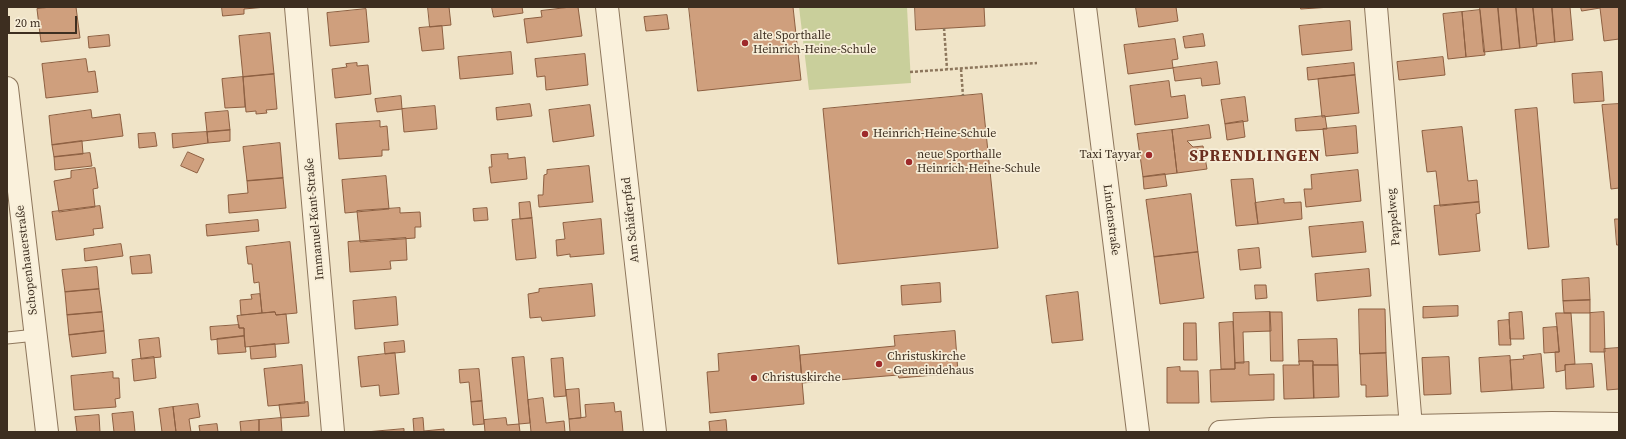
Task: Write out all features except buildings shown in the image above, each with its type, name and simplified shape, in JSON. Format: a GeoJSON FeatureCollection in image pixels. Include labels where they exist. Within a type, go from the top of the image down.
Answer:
{"type":"FeatureCollection","features":[{"type":"Feature","properties":{"kind":"street","name":"Immanuel-Kant-Straße"},"geometry":{"type":"LineString","coordinates":[[296,7],[334,432]]}},
{"type":"Feature","properties":{"kind":"street","name":"Am Schäferpfad"},"geometry":{"type":"LineString","coordinates":[[607,7],[655,432]]}},
{"type":"Feature","properties":{"kind":"street","name":"Lindenstraße"},"geometry":{"type":"LineString","coordinates":[[1085,7],[1138,432]]}},
{"type":"Feature","properties":{"kind":"street","name":"Pappelweg"},"geometry":{"type":"LineString","coordinates":[[1376,7],[1412,427]]}},
{"type":"Feature","properties":{"kind":"street","name":"Schopenhauerstraße"},"geometry":{"type":"LineString","coordinates":[[7,88],[47,432]]}},
{"type":"Feature","properties":{"kind":"street"},"geometry":{"type":"LineString","coordinates":[[1220,432],[1272,429],[1552,423],[1619,424]]}},
{"type":"Feature","properties":{"kind":"lane"},"geometry":{"type":"LineString","coordinates":[[7,338],[36,335]]}},
{"type":"Feature","properties":{"kind":"path"},"geometry":{"type":"LineString","coordinates":[[944,28],[947,69]]}},
{"type":"Feature","properties":{"kind":"path"},"geometry":{"type":"LineString","coordinates":[[910,72],[1037,63]]}},
{"type":"Feature","properties":{"kind":"path"},"geometry":{"type":"LineString","coordinates":[[961,69],[963,96]]}},
{"type":"Feature","properties":{"kind":"green space"},"geometry":{"type":"Polygon","coordinates":[[[799,7],[907,7],[911,83],[809,90],[799,7]]]}},
{"type":"Feature","properties":{"kind":"place","name":"alte Sporthalle Heinrich-Heine-Schule"},"geometry":{"type":"Point","coordinates":[745,43]}},
{"type":"Feature","properties":{"kind":"place","name":"Heinrich-Heine-Schule"},"geometry":{"type":"Point","coordinates":[865,134]}},
{"type":"Feature","properties":{"kind":"place","name":"Taxi Tayyar"},"geometry":{"type":"Point","coordinates":[1149,155]}},
{"type":"Feature","properties":{"kind":"place","name":"neue Sporthalle Heinrich-Heine-Schule"},"geometry":{"type":"Point","coordinates":[909,162]}},
{"type":"Feature","properties":{"kind":"place","name":"Christuskirche - Gemeindehaus"},"geometry":{"type":"Point","coordinates":[879,364]}},
{"type":"Feature","properties":{"kind":"place","name":"Christuskirche"},"geometry":{"type":"Point","coordinates":[754,378]}},
{"type":"Feature","properties":{"kind":"district","name":"SPRENDLINGEN"},"geometry":{"type":"Point","coordinates":[1255,157]}}]}
